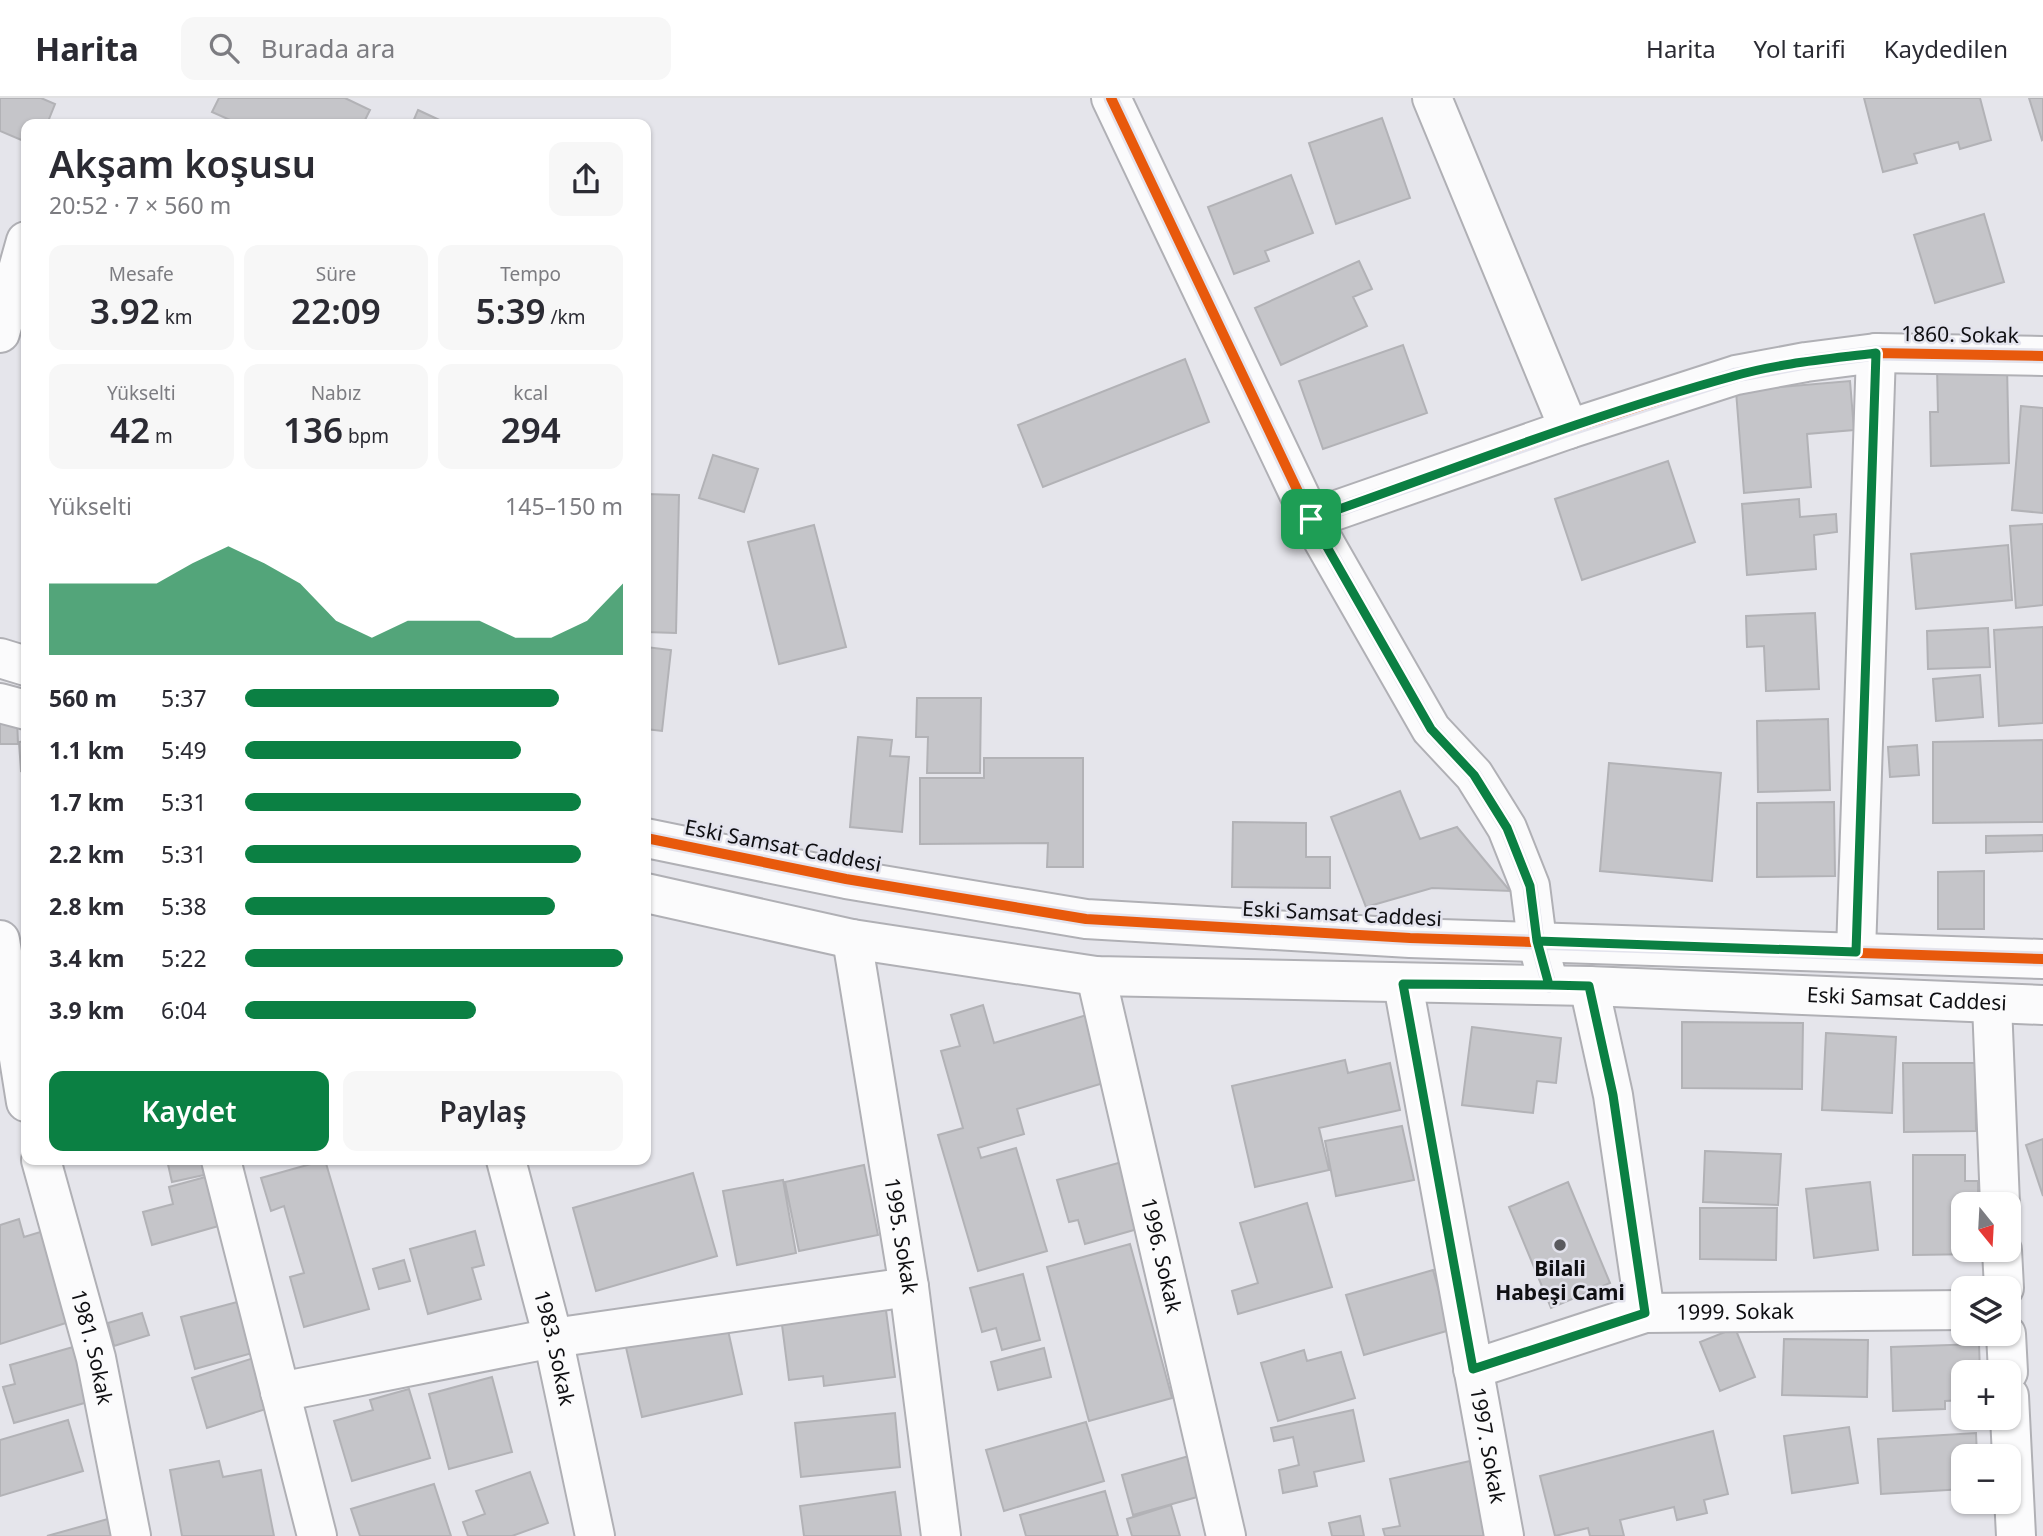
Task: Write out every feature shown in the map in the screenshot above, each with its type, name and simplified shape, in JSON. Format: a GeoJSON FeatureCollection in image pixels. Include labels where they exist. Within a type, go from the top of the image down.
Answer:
{"type":"FeatureCollection","features":[{"type":"Feature","properties":{"kind":"street"},"geometry":{"type":"LineString","coordinates":[[1111,98],[1311,519],[1431,729],[1474,775],[1507,828],[1530,886],[1537,941],[1549,985]]}},
{"type":"Feature","properties":{"kind":"street"},"geometry":{"type":"LineString","coordinates":[[1432,98],[1569,429]]}},
{"type":"Feature","properties":{"kind":"street"},"geometry":{"type":"LineString","coordinates":[[0,333],[21,259]]}},
{"type":"Feature","properties":{"kind":"street"},"geometry":{"type":"LineString","coordinates":[[1856,952],[1876,353]]}},
{"type":"Feature","properties":{"kind":"street","name":"1860. Sokak"},"geometry":{"type":"LineString","coordinates":[[1311,519],[1569,429],[1736,375],[1876,353],[2043,356]]}},
{"type":"Feature","properties":{"kind":"street"},"geometry":{"type":"LineString","coordinates":[[0,658],[21,664]]}},
{"type":"Feature","properties":{"kind":"street"},"geometry":{"type":"LineString","coordinates":[[0,703],[21,709]]}},
{"type":"Feature","properties":{"kind":"street","name":"Eski Samsat Caddesi"},"geometry":{"type":"LineString","coordinates":[[651,839],[846,879],[1086,919],[1410,939],[2043,959]]}},
{"type":"Feature","properties":{"kind":"street","name":"Eski Samsat Caddesi"},"geometry":{"type":"LineString","coordinates":[[651,894],[852,939],[1096,976],[1589,986],[2043,1005]]}},
{"type":"Feature","properties":{"kind":"street","name":"1995. Sokak"},"geometry":{"type":"LineString","coordinates":[[852,939],[909,1287],[941,1536]]}},
{"type":"Feature","properties":{"kind":"street"},"geometry":{"type":"LineString","coordinates":[[0,940],[21,1071]]}},
{"type":"Feature","properties":{"kind":"street","name":"1996. Sokak"},"geometry":{"type":"LineString","coordinates":[[1096,976],[1226,1536]]}},
{"type":"Feature","properties":{"kind":"street","name":"1997. Sokak"},"geometry":{"type":"LineString","coordinates":[[1403,984],[1504,1536]]}},
{"type":"Feature","properties":{"kind":"street"},"geometry":{"type":"LineString","coordinates":[[1589,986],[1613,1095],[1645,1313]]}},
{"type":"Feature","properties":{"kind":"street"},"geometry":{"type":"LineString","coordinates":[[1992,1004],[2000,1192]]}},
{"type":"Feature","properties":{"kind":"street","name":"1981. Sokak"},"geometry":{"type":"LineString","coordinates":[[42,1165],[96,1357],[131,1536]]}},
{"type":"Feature","properties":{"kind":"street"},"geometry":{"type":"LineString","coordinates":[[222,1165],[317,1536]]}},
{"type":"Feature","properties":{"kind":"street","name":"1983. Sokak"},"geometry":{"type":"LineString","coordinates":[[507,1165],[553,1338],[595,1536]]}},
{"type":"Feature","properties":{"kind":"street"},"geometry":{"type":"LineString","coordinates":[[280,1392],[553,1338],[909,1287]]}},
{"type":"Feature","properties":{"kind":"street","name":"1999. Sokak"},"geometry":{"type":"LineString","coordinates":[[1473,1369],[1645,1313],[1951,1310]]}},
{"type":"Feature","properties":{"kind":"street"},"geometry":{"type":"LineString","coordinates":[[2011,1430],[2016,1536]]}},
{"type":"Feature","properties":{"kind":"building"},"geometry":{"type":"Polygon","coordinates":[[[0,98],[41,98],[55,104],[49,119],[21,119],[21,140],[0,131],[0,98]]]}},
{"type":"Feature","properties":{"kind":"building"},"geometry":{"type":"Polygon","coordinates":[[[219,98],[345,98],[370,110],[366,119],[228,119],[212,112],[219,98]]]}},
{"type":"Feature","properties":{"kind":"building"},"geometry":{"type":"Polygon","coordinates":[[[1864,98],[1980,98],[1991,140],[1960,149],[1958,142],[1914,154],[1917,163],[1883,172],[1864,98]]]}},
{"type":"Feature","properties":{"kind":"building"},"geometry":{"type":"Polygon","coordinates":[[[2029,98],[2043,98],[2042,140],[2029,98]]]}},
{"type":"Feature","properties":{"kind":"building"},"geometry":{"type":"Polygon","coordinates":[[[418,110],[437,119],[414,119],[418,110]]]}},
{"type":"Feature","properties":{"kind":"building"},"geometry":{"type":"Polygon","coordinates":[[[1382,118],[1410,198],[1336,224],[1309,143],[1382,118]]]}},
{"type":"Feature","properties":{"kind":"building"},"geometry":{"type":"Polygon","coordinates":[[[1291,175],[1313,233],[1265,251],[1269,261],[1234,274],[1208,207],[1291,175]]]}},
{"type":"Feature","properties":{"kind":"building"},"geometry":{"type":"Polygon","coordinates":[[[1984,214],[2004,282],[1935,303],[1914,235],[1984,214]]]}},
{"type":"Feature","properties":{"kind":"building"},"geometry":{"type":"Polygon","coordinates":[[[1359,261],[1372,289],[1353,297],[1367,326],[1281,365],[1255,308],[1359,261]]]}},
{"type":"Feature","properties":{"kind":"building"},"geometry":{"type":"Polygon","coordinates":[[[1403,345],[1427,413],[1323,449],[1299,381],[1403,345]]]}},
{"type":"Feature","properties":{"kind":"building"},"geometry":{"type":"Polygon","coordinates":[[[1185,359],[1209,422],[1043,487],[1018,425],[1185,359]]]}},
{"type":"Feature","properties":{"kind":"building"},"geometry":{"type":"Polygon","coordinates":[[[2007,365],[2009,463],[1931,466],[1930,412],[1938,412],[1937,367],[2007,365]]]}},
{"type":"Feature","properties":{"kind":"building"},"geometry":{"type":"Polygon","coordinates":[[[1850,381],[1854,430],[1807,434],[1811,487],[1744,493],[1736,391],[1850,381]]]}},
{"type":"Feature","properties":{"kind":"building"},"geometry":{"type":"Polygon","coordinates":[[[2021,406],[2043,408],[2043,513],[2012,510],[2021,406]]]}},
{"type":"Feature","properties":{"kind":"building"},"geometry":{"type":"Polygon","coordinates":[[[713,455],[758,469],[744,512],[699,498],[713,455]]]}},
{"type":"Feature","properties":{"kind":"building"},"geometry":{"type":"Polygon","coordinates":[[[1668,461],[1695,542],[1582,580],[1555,499],[1668,461]]]}},
{"type":"Feature","properties":{"kind":"building"},"geometry":{"type":"Polygon","coordinates":[[[651,494],[679,495],[676,633],[651,632],[651,494]]]}},
{"type":"Feature","properties":{"kind":"building"},"geometry":{"type":"Polygon","coordinates":[[[1799,499],[1800,517],[1836,514],[1837,532],[1814,535],[1816,569],[1747,575],[1742,504],[1799,499]]]}},
{"type":"Feature","properties":{"kind":"building"},"geometry":{"type":"Polygon","coordinates":[[[2043,524],[2043,605],[2016,608],[2010,526],[2043,524]]]}},
{"type":"Feature","properties":{"kind":"building"},"geometry":{"type":"Polygon","coordinates":[[[814,525],[846,647],[779,664],[748,542],[814,525]]]}},
{"type":"Feature","properties":{"kind":"building"},"geometry":{"type":"Polygon","coordinates":[[[2008,545],[2012,600],[1916,609],[1911,554],[2008,545]]]}},
{"type":"Feature","properties":{"kind":"building"},"geometry":{"type":"Polygon","coordinates":[[[1815,613],[1819,689],[1766,691],[1764,646],[1747,647],[1746,616],[1815,613]]]}},
{"type":"Feature","properties":{"kind":"building"},"geometry":{"type":"Polygon","coordinates":[[[2043,627],[2043,723],[1999,726],[1994,630],[2043,627]]]}},
{"type":"Feature","properties":{"kind":"building"},"geometry":{"type":"Polygon","coordinates":[[[1988,628],[1990,667],[1928,669],[1927,631],[1988,628]]]}},
{"type":"Feature","properties":{"kind":"building"},"geometry":{"type":"Polygon","coordinates":[[[651,648],[671,650],[662,731],[651,730],[651,648]]]}},
{"type":"Feature","properties":{"kind":"building"},"geometry":{"type":"Polygon","coordinates":[[[1980,675],[1983,717],[1936,721],[1933,679],[1980,675]]]}},
{"type":"Feature","properties":{"kind":"building"},"geometry":{"type":"Polygon","coordinates":[[[917,698],[981,698],[980,773],[927,773],[928,737],[916,737],[917,698]]]}},
{"type":"Feature","properties":{"kind":"building"},"geometry":{"type":"Polygon","coordinates":[[[0,717],[17,717],[18,744],[0,744],[0,717]]]}},
{"type":"Feature","properties":{"kind":"building"},"geometry":{"type":"Polygon","coordinates":[[[1828,719],[1830,790],[1758,792],[1757,721],[1828,719]]]}},
{"type":"Feature","properties":{"kind":"building"},"geometry":{"type":"Polygon","coordinates":[[[858,737],[892,740],[890,756],[909,757],[902,832],[850,827],[858,737]]]}},
{"type":"Feature","properties":{"kind":"building"},"geometry":{"type":"Polygon","coordinates":[[[2043,740],[2043,822],[1933,823],[1933,742],[2043,740]]]}},
{"type":"Feature","properties":{"kind":"building"},"geometry":{"type":"Polygon","coordinates":[[[1917,745],[1919,775],[1890,777],[1888,747],[1917,745]]]}},
{"type":"Feature","properties":{"kind":"building"},"geometry":{"type":"Polygon","coordinates":[[[984,758],[1083,758],[1083,867],[1047,867],[1048,843],[920,844],[920,778],[984,778],[984,758]]]}},
{"type":"Feature","properties":{"kind":"building"},"geometry":{"type":"Polygon","coordinates":[[[1609,763],[1721,773],[1712,881],[1600,871],[1609,763]]]}},
{"type":"Feature","properties":{"kind":"building"},"geometry":{"type":"Polygon","coordinates":[[[1400,791],[1420,839],[1457,827],[1510,891],[1432,888],[1366,907],[1331,817],[1400,791]]]}},
{"type":"Feature","properties":{"kind":"building"},"geometry":{"type":"Polygon","coordinates":[[[1834,802],[1835,876],[1757,877],[1757,803],[1834,802]]]}},
{"type":"Feature","properties":{"kind":"building"},"geometry":{"type":"Polygon","coordinates":[[[1233,822],[1306,823],[1306,857],[1330,857],[1330,888],[1232,887],[1233,822]]]}},
{"type":"Feature","properties":{"kind":"building"},"geometry":{"type":"Polygon","coordinates":[[[2043,835],[2043,851],[1986,853],[1986,836],[2043,835]]]}},
{"type":"Feature","properties":{"kind":"building"},"geometry":{"type":"Polygon","coordinates":[[[1984,871],[1984,929],[1938,929],[1938,872],[1984,871]]]}},
{"type":"Feature","properties":{"kind":"building"},"geometry":{"type":"Polygon","coordinates":[[[983,1005],[994,1043],[1090,1014],[1110,1081],[1017,1109],[1024,1134],[978,1148],[981,1158],[1016,1148],[1047,1251],[978,1271],[938,1135],[963,1128],[941,1051],[960,1046],[951,1015],[983,1005]]]}},
{"type":"Feature","properties":{"kind":"building"},"geometry":{"type":"Polygon","coordinates":[[[1682,1022],[1803,1023],[1802,1089],[1682,1088],[1682,1022]]]}},
{"type":"Feature","properties":{"kind":"building"},"geometry":{"type":"Polygon","coordinates":[[[1472,1027],[1561,1038],[1556,1083],[1537,1081],[1533,1113],[1462,1105],[1472,1027]]]}},
{"type":"Feature","properties":{"kind":"building"},"geometry":{"type":"Polygon","coordinates":[[[1826,1033],[1896,1037],[1892,1113],[1822,1110],[1826,1033]]]}},
{"type":"Feature","properties":{"kind":"building"},"geometry":{"type":"Polygon","coordinates":[[[1345,1060],[1348,1073],[1390,1063],[1400,1110],[1319,1128],[1329,1170],[1255,1187],[1232,1086],[1345,1060]]]}},
{"type":"Feature","properties":{"kind":"building"},"geometry":{"type":"Polygon","coordinates":[[[1903,1063],[1975,1063],[1976,1131],[1904,1132],[1903,1063]]]}},
{"type":"Feature","properties":{"kind":"building"},"geometry":{"type":"Polygon","coordinates":[[[1402,1126],[1414,1180],[1336,1196],[1325,1141],[1402,1126]]]}},
{"type":"Feature","properties":{"kind":"building"},"geometry":{"type":"Polygon","coordinates":[[[2043,1139],[2043,1196],[2026,1145],[2043,1139]]]}},
{"type":"Feature","properties":{"kind":"building"},"geometry":{"type":"Polygon","coordinates":[[[1705,1151],[1781,1154],[1778,1205],[1703,1202],[1705,1151]]]}},
{"type":"Feature","properties":{"kind":"building"},"geometry":{"type":"Polygon","coordinates":[[[1913,1155],[1965,1155],[1965,1181],[1978,1181],[1978,1192],[1951,1192],[1951,1254],[1913,1255],[1913,1155]]]}},
{"type":"Feature","properties":{"kind":"building"},"geometry":{"type":"Polygon","coordinates":[[[1122,1162],[1141,1228],[1085,1244],[1078,1220],[1069,1222],[1057,1180],[1122,1162]]]}},
{"type":"Feature","properties":{"kind":"building"},"geometry":{"type":"Polygon","coordinates":[[[168,1165],[202,1165],[204,1175],[172,1182],[168,1165]]]}},
{"type":"Feature","properties":{"kind":"building"},"geometry":{"type":"Polygon","coordinates":[[[307,1165],[326,1165],[369,1309],[304,1327],[290,1277],[304,1273],[284,1206],[271,1211],[261,1178],[307,1165]]]}},
{"type":"Feature","properties":{"kind":"building"},"geometry":{"type":"Polygon","coordinates":[[[864,1165],[878,1235],[799,1251],[785,1182],[864,1165]]]}},
{"type":"Feature","properties":{"kind":"building"},"geometry":{"type":"Polygon","coordinates":[[[693,1173],[717,1256],[596,1291],[573,1208],[693,1173]]]}},
{"type":"Feature","properties":{"kind":"building"},"geometry":{"type":"Polygon","coordinates":[[[209,1176],[222,1225],[152,1245],[143,1212],[173,1204],[169,1187],[209,1176]]]}},
{"type":"Feature","properties":{"kind":"building"},"geometry":{"type":"Polygon","coordinates":[[[783,1180],[796,1253],[737,1265],[723,1191],[783,1180]]]}},
{"type":"Feature","properties":{"kind":"building","name":"Bilali Habeşi Cami"},"geometry":{"type":"Polygon","coordinates":[[[1568,1182],[1610,1283],[1551,1308],[1509,1207],[1568,1182]]]}},
{"type":"Feature","properties":{"kind":"building"},"geometry":{"type":"Polygon","coordinates":[[[1870,1182],[1878,1250],[1814,1258],[1806,1189],[1870,1182]]]}},
{"type":"Feature","properties":{"kind":"building"},"geometry":{"type":"Polygon","coordinates":[[[1307,1203],[1332,1287],[1238,1314],[1232,1291],[1258,1283],[1240,1223],[1307,1203]]]}},
{"type":"Feature","properties":{"kind":"building"},"geometry":{"type":"Polygon","coordinates":[[[1700,1208],[1777,1208],[1776,1260],[1700,1259],[1700,1208]]]}},
{"type":"Feature","properties":{"kind":"building"},"geometry":{"type":"Polygon","coordinates":[[[19,1219],[24,1237],[47,1230],[72,1321],[0,1344],[0,1225],[19,1219]]]}},
{"type":"Feature","properties":{"kind":"building"},"geometry":{"type":"Polygon","coordinates":[[[475,1231],[484,1265],[472,1268],[481,1299],[428,1314],[410,1249],[475,1231]]]}},
{"type":"Feature","properties":{"kind":"building"},"geometry":{"type":"Polygon","coordinates":[[[1130,1244],[1172,1398],[1089,1421],[1047,1267],[1130,1244]]]}},
{"type":"Feature","properties":{"kind":"building"},"geometry":{"type":"Polygon","coordinates":[[[404,1260],[410,1281],[379,1289],[373,1269],[404,1260]]]}},
{"type":"Feature","properties":{"kind":"building"},"geometry":{"type":"Polygon","coordinates":[[[1433,1270],[1450,1330],[1364,1355],[1346,1295],[1433,1270]]]}},
{"type":"Feature","properties":{"kind":"building"},"geometry":{"type":"Polygon","coordinates":[[[1023,1274],[1040,1340],[1002,1350],[996,1328],[982,1332],[970,1288],[1023,1274]]]}},
{"type":"Feature","properties":{"kind":"building"},"geometry":{"type":"Polygon","coordinates":[[[241,1301],[256,1352],[195,1369],[181,1317],[241,1301]]]}},
{"type":"Feature","properties":{"kind":"building"},"geometry":{"type":"Polygon","coordinates":[[[885,1303],[895,1377],[824,1386],[823,1376],[789,1380],[781,1317],[885,1303]]]}},
{"type":"Feature","properties":{"kind":"building"},"geometry":{"type":"Polygon","coordinates":[[[142,1313],[149,1335],[114,1346],[108,1323],[142,1313]]]}},
{"type":"Feature","properties":{"kind":"building"},"geometry":{"type":"Polygon","coordinates":[[[726,1321],[742,1394],[642,1417],[625,1343],[726,1321]]]}},
{"type":"Feature","properties":{"kind":"building"},"geometry":{"type":"Polygon","coordinates":[[[1735,1328],[1755,1377],[1720,1391],[1700,1342],[1735,1328]]]}},
{"type":"Feature","properties":{"kind":"building"},"geometry":{"type":"Polygon","coordinates":[[[1784,1339],[1868,1340],[1867,1397],[1782,1395],[1784,1339]]]}},
{"type":"Feature","properties":{"kind":"building"},"geometry":{"type":"Polygon","coordinates":[[[1979,1346],[1980,1360],[1951,1360],[1951,1401],[1945,1401],[1945,1409],[1893,1411],[1891,1347],[1979,1346]]]}},
{"type":"Feature","properties":{"kind":"building"},"geometry":{"type":"Polygon","coordinates":[[[73,1347],[88,1402],[14,1423],[3,1387],[15,1384],[10,1365],[73,1347]]]}},
{"type":"Feature","properties":{"kind":"building"},"geometry":{"type":"Polygon","coordinates":[[[1044,1348],[1051,1377],[998,1390],[991,1362],[1044,1348]]]}},
{"type":"Feature","properties":{"kind":"building"},"geometry":{"type":"Polygon","coordinates":[[[1304,1350],[1307,1361],[1341,1352],[1355,1398],[1278,1421],[1261,1363],[1304,1350]]]}},
{"type":"Feature","properties":{"kind":"building"},"geometry":{"type":"Polygon","coordinates":[[[257,1357],[272,1407],[207,1428],[192,1378],[257,1357]]]}},
{"type":"Feature","properties":{"kind":"building"},"geometry":{"type":"Polygon","coordinates":[[[492,1377],[512,1452],[449,1469],[429,1394],[492,1377]]]}},
{"type":"Feature","properties":{"kind":"building"},"geometry":{"type":"Polygon","coordinates":[[[409,1389],[430,1458],[352,1481],[334,1421],[373,1410],[370,1400],[409,1389]]]}},
{"type":"Feature","properties":{"kind":"building"},"geometry":{"type":"Polygon","coordinates":[[[1353,1410],[1364,1461],[1314,1472],[1317,1486],[1283,1493],[1279,1470],[1299,1465],[1293,1437],[1274,1441],[1271,1428],[1353,1410]]]}},
{"type":"Feature","properties":{"kind":"building"},"geometry":{"type":"Polygon","coordinates":[[[895,1413],[900,1467],[801,1477],[795,1423],[895,1413]]]}},
{"type":"Feature","properties":{"kind":"building"},"geometry":{"type":"Polygon","coordinates":[[[68,1420],[83,1471],[0,1496],[0,1440],[68,1420]]]}},
{"type":"Feature","properties":{"kind":"building"},"geometry":{"type":"Polygon","coordinates":[[[1086,1422],[1104,1481],[1004,1511],[986,1450],[1086,1422]]]}},
{"type":"Feature","properties":{"kind":"building"},"geometry":{"type":"Polygon","coordinates":[[[1849,1427],[1858,1483],[1792,1493],[1784,1436],[1849,1427]]]}},
{"type":"Feature","properties":{"kind":"building"},"geometry":{"type":"Polygon","coordinates":[[[1713,1431],[1728,1494],[1704,1500],[1707,1513],[1677,1520],[1674,1507],[1620,1520],[1624,1536],[1590,1536],[1588,1528],[1555,1536],[1540,1476],[1713,1431]]]}},
{"type":"Feature","properties":{"kind":"building"},"geometry":{"type":"Polygon","coordinates":[[[1976,1433],[1976,1444],[1951,1444],[1951,1490],[1881,1494],[1878,1439],[1976,1433]]]}},
{"type":"Feature","properties":{"kind":"building"},"geometry":{"type":"Polygon","coordinates":[[[1203,1452],[1215,1492],[1133,1515],[1122,1475],[1203,1452]]]}},
{"type":"Feature","properties":{"kind":"building"},"geometry":{"type":"Polygon","coordinates":[[[219,1461],[223,1477],[261,1470],[274,1536],[182,1536],[170,1470],[219,1461]]]}},
{"type":"Feature","properties":{"kind":"building"},"geometry":{"type":"Polygon","coordinates":[[[1470,1461],[1487,1536],[1385,1536],[1383,1529],[1400,1526],[1390,1479],[1470,1461]]]}},
{"type":"Feature","properties":{"kind":"building"},"geometry":{"type":"Polygon","coordinates":[[[530,1472],[548,1523],[512,1536],[468,1536],[463,1522],[485,1514],[476,1491],[530,1472]]]}},
{"type":"Feature","properties":{"kind":"building"},"geometry":{"type":"Polygon","coordinates":[[[434,1484],[451,1536],[360,1536],[351,1509],[434,1484]]]}},
{"type":"Feature","properties":{"kind":"building"},"geometry":{"type":"Polygon","coordinates":[[[1105,1491],[1118,1536],[1026,1536],[1020,1515],[1105,1491]]]}},
{"type":"Feature","properties":{"kind":"building"},"geometry":{"type":"Polygon","coordinates":[[[895,1492],[901,1536],[804,1536],[800,1506],[895,1492]]]}},
{"type":"Feature","properties":{"kind":"building"},"geometry":{"type":"Polygon","coordinates":[[[1171,1505],[1180,1536],[1132,1536],[1127,1519],[1171,1505]]]}},
{"type":"Feature","properties":{"kind":"building"},"geometry":{"type":"Polygon","coordinates":[[[1360,1516],[1364,1536],[1332,1536],[1329,1523],[1360,1516]]]}},
{"type":"Feature","properties":{"kind":"building"},"geometry":{"type":"Polygon","coordinates":[[[115,1517],[120,1536],[47,1536],[115,1517]]]}},
{"type":"Feature","properties":{"kind":"cycle path"},"geometry":{"type":"LineString","coordinates":[[1111,98],[1311,519],[1431,729],[1474,775],[1507,828],[1530,886],[1537,941],[1549,985]]}},
{"type":"Feature","properties":{"kind":"cycle path"},"geometry":{"type":"LineString","coordinates":[[1311,519],[1569,429],[1736,375],[1876,353],[2043,356]]}},
{"type":"Feature","properties":{"kind":"cycle path"},"geometry":{"type":"LineString","coordinates":[[651,839],[846,879],[1086,919],[1410,938],[2043,959]]}},
{"type":"Feature","properties":{"kind":"place","name":"Bilali Habeşi Cami"},"geometry":{"type":"Point","coordinates":[1560,1245]}},
{"type":"Feature","properties":{"kind":"route"},"geometry":{"type":"LineString","coordinates":[[1311,519],[1431,729],[1474,775],[1507,828],[1530,886],[1537,941],[1549,985],[1403,984],[1473,1369],[1645,1313],[1613,1095],[1589,986],[1549,985],[1537,941],[1856,952],[1876,353],[1736,375],[1569,429],[1311,519]]}}]}
